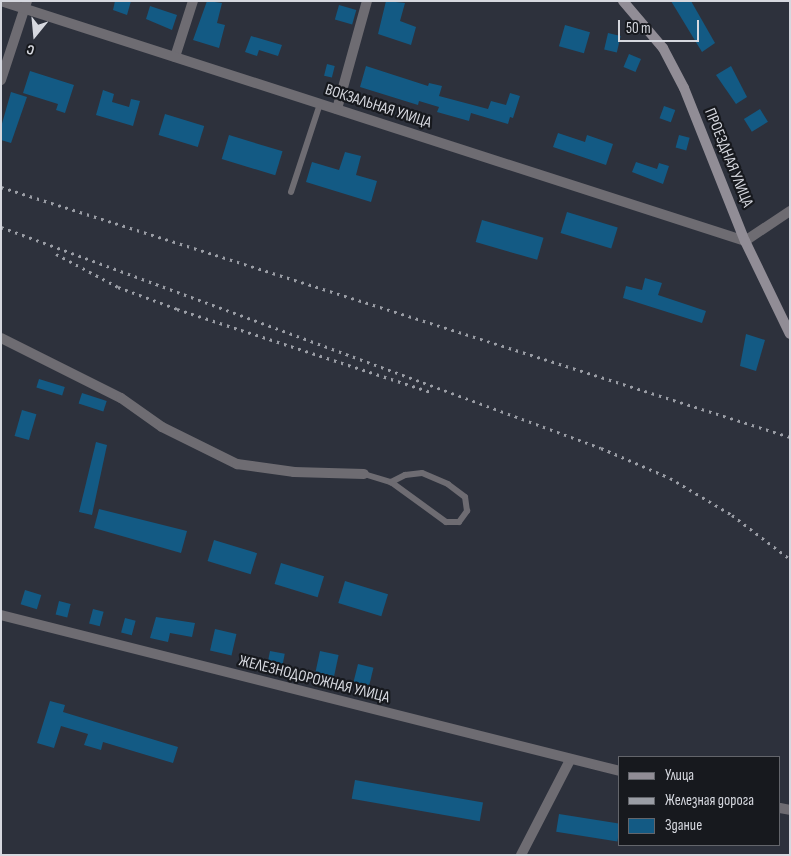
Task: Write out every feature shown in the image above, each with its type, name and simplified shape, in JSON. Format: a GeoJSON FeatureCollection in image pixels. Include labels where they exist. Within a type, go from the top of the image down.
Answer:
{"type":"FeatureCollection","features":[{"type":"Feature","properties":{"kind":"main road","name":"ПРОЕЗДНАЯ УЛИЦА"},"geometry":{"type":"LineString","coordinates":[[624,1],[663,48],[684,88],[745,241],[790,334]]}},
{"type":"Feature","properties":{"kind":"street","name":"ВОКЗАЛЬНАЯ УЛИЦА"},"geometry":{"type":"LineString","coordinates":[[1,1],[26,5],[176,57],[745,241]]}},
{"type":"Feature","properties":{"kind":"street"},"geometry":{"type":"LineString","coordinates":[[176,57],[193,1]]}},
{"type":"Feature","properties":{"kind":"street"},"geometry":{"type":"LineString","coordinates":[[337,109],[367,1]]}},
{"type":"Feature","properties":{"kind":"street"},"geometry":{"type":"LineString","coordinates":[[1,80],[26,5]]}},
{"type":"Feature","properties":{"kind":"street"},"geometry":{"type":"LineString","coordinates":[[745,241],[790,212]]}},
{"type":"Feature","properties":{"kind":"street"},"geometry":{"type":"LineString","coordinates":[[1,338],[121,398],[162,427],[237,464],[294,472],[364,474]]}},
{"type":"Feature","properties":{"kind":"street","name":"ЖЕЛЕЗНОДОРОЖНАЯ УЛИЦА"},"geometry":{"type":"LineString","coordinates":[[1,614],[570,760],[618,771]]}},
{"type":"Feature","properties":{"kind":"street"},"geometry":{"type":"LineString","coordinates":[[522,855],[570,760]]}},
{"type":"Feature","properties":{"kind":"lane"},"geometry":{"type":"LineString","coordinates":[[291,192],[320,104]]}},
{"type":"Feature","properties":{"kind":"lane"},"geometry":{"type":"LineString","coordinates":[[364,474],[391,482],[446,522],[459,522],[467,511],[465,497],[448,484],[422,472],[405,475],[391,482]]}},
{"type":"Feature","properties":{"kind":"building"},"geometry":{"type":"Polygon","coordinates":[[[115,1],[131,1],[127,15],[113,10],[115,1]]]}},
{"type":"Feature","properties":{"kind":"building"},"geometry":{"type":"Polygon","coordinates":[[[207,1],[222,3],[217,23],[225,25],[219,48],[193,40],[207,1]]]}},
{"type":"Feature","properties":{"kind":"building"},"geometry":{"type":"Polygon","coordinates":[[[386,1],[405,3],[400,21],[416,27],[411,45],[378,34],[386,1]]]}},
{"type":"Feature","properties":{"kind":"building"},"geometry":{"type":"Polygon","coordinates":[[[671,1],[691,1],[715,43],[702,52],[671,1]]]}},
{"type":"Feature","properties":{"kind":"building"},"geometry":{"type":"Polygon","coordinates":[[[339,5],[356,10],[352,24],[335,19],[339,5]]]}},
{"type":"Feature","properties":{"kind":"building"},"geometry":{"type":"Polygon","coordinates":[[[150,6],[177,15],[172,30],[146,19],[150,6]]]}},
{"type":"Feature","properties":{"kind":"building"},"geometry":{"type":"Polygon","coordinates":[[[565,25],[590,32],[584,53],[559,46],[565,25]]]}},
{"type":"Feature","properties":{"kind":"building"},"geometry":{"type":"Polygon","coordinates":[[[608,33],[621,36],[617,52],[604,50],[608,33]]]}},
{"type":"Feature","properties":{"kind":"building"},"geometry":{"type":"Polygon","coordinates":[[[251,36],[282,45],[278,56],[259,50],[257,56],[245,52],[251,36]]]}},
{"type":"Feature","properties":{"kind":"building"},"geometry":{"type":"Polygon","coordinates":[[[629,54],[641,59],[635,72],[624,67],[629,54]]]}},
{"type":"Feature","properties":{"kind":"building"},"geometry":{"type":"Polygon","coordinates":[[[327,64],[335,66],[332,78],[324,76],[327,64]]]}},
{"type":"Feature","properties":{"kind":"building"},"geometry":{"type":"Polygon","coordinates":[[[366,66],[428,86],[429,83],[442,86],[439,96],[488,109],[491,101],[506,105],[510,93],[520,96],[513,118],[510,117],[508,124],[471,113],[469,121],[437,112],[439,107],[419,101],[418,105],[360,87],[366,66]]]}},
{"type":"Feature","properties":{"kind":"building"},"geometry":{"type":"Polygon","coordinates":[[[731,66],[747,97],[736,104],[716,75],[731,66]]]}},
{"type":"Feature","properties":{"kind":"building"},"geometry":{"type":"Polygon","coordinates":[[[30,71],[74,85],[65,113],[56,110],[58,104],[23,93],[30,71]]]}},
{"type":"Feature","properties":{"kind":"building"},"geometry":{"type":"Polygon","coordinates":[[[103,90],[114,94],[112,102],[129,107],[131,99],[140,101],[133,126],[96,115],[103,90]]]}},
{"type":"Feature","properties":{"kind":"building"},"geometry":{"type":"Polygon","coordinates":[[[11,92],[27,97],[11,143],[1,140],[1,127],[11,92]]]}},
{"type":"Feature","properties":{"kind":"building"},"geometry":{"type":"Polygon","coordinates":[[[664,106],[675,110],[671,122],[660,118],[664,106]]]}},
{"type":"Feature","properties":{"kind":"building"},"geometry":{"type":"Polygon","coordinates":[[[760,109],[768,122],[752,132],[744,119],[760,109]]]}},
{"type":"Feature","properties":{"kind":"building"},"geometry":{"type":"Polygon","coordinates":[[[165,114],[204,126],[198,147],[159,135],[165,114]]]}},
{"type":"Feature","properties":{"kind":"building"},"geometry":{"type":"Polygon","coordinates":[[[558,133],[585,142],[587,135],[613,144],[606,165],[553,147],[558,133]]]}},
{"type":"Feature","properties":{"kind":"building"},"geometry":{"type":"Polygon","coordinates":[[[229,135],[283,151],[275,175],[222,159],[229,135]]]}},
{"type":"Feature","properties":{"kind":"building"},"geometry":{"type":"Polygon","coordinates":[[[679,135],[690,138],[686,150],[676,148],[679,135]]]}},
{"type":"Feature","properties":{"kind":"building"},"geometry":{"type":"Polygon","coordinates":[[[345,152],[361,156],[356,175],[377,181],[371,202],[306,182],[312,162],[339,170],[345,152]]]}},
{"type":"Feature","properties":{"kind":"building"},"geometry":{"type":"Polygon","coordinates":[[[636,162],[657,169],[659,163],[669,166],[663,184],[632,172],[636,162]]]}},
{"type":"Feature","properties":{"kind":"building"},"geometry":{"type":"Polygon","coordinates":[[[567,212],[618,227],[611,249],[561,233],[567,212]]]}},
{"type":"Feature","properties":{"kind":"building"},"geometry":{"type":"Polygon","coordinates":[[[482,220],[544,238],[537,260],[476,242],[482,220]]]}},
{"type":"Feature","properties":{"kind":"building"},"geometry":{"type":"Polygon","coordinates":[[[645,278],[662,283],[658,295],[706,311],[702,323],[623,298],[626,286],[642,290],[645,278]]]}},
{"type":"Feature","properties":{"kind":"building"},"geometry":{"type":"Polygon","coordinates":[[[746,334],[765,340],[756,371],[740,366],[746,334]]]}},
{"type":"Feature","properties":{"kind":"building"},"geometry":{"type":"Polygon","coordinates":[[[39,379],[65,387],[62,396],[36,388],[39,379]]]}},
{"type":"Feature","properties":{"kind":"building"},"geometry":{"type":"Polygon","coordinates":[[[82,393],[107,401],[103,411],[79,403],[82,393]]]}},
{"type":"Feature","properties":{"kind":"building"},"geometry":{"type":"Polygon","coordinates":[[[22,410],[36,414],[29,440],[15,436],[22,410]]]}},
{"type":"Feature","properties":{"kind":"building"},"geometry":{"type":"Polygon","coordinates":[[[96,442],[107,445],[92,515],[79,512],[96,442]]]}},
{"type":"Feature","properties":{"kind":"building"},"geometry":{"type":"Polygon","coordinates":[[[99,509],[187,531],[181,553],[94,528],[99,509]]]}},
{"type":"Feature","properties":{"kind":"building"},"geometry":{"type":"Polygon","coordinates":[[[214,540],[257,553],[251,574],[208,561],[214,540]]]}},
{"type":"Feature","properties":{"kind":"building"},"geometry":{"type":"Polygon","coordinates":[[[281,563],[324,576],[318,597],[275,584],[281,563]]]}},
{"type":"Feature","properties":{"kind":"building"},"geometry":{"type":"Polygon","coordinates":[[[345,581],[388,594],[381,616],[338,603],[345,581]]]}},
{"type":"Feature","properties":{"kind":"building"},"geometry":{"type":"Polygon","coordinates":[[[25,590],[41,595],[37,609],[21,604],[25,590]]]}},
{"type":"Feature","properties":{"kind":"building"},"geometry":{"type":"Polygon","coordinates":[[[59,601],[71,604],[67,617],[56,615],[59,601]]]}},
{"type":"Feature","properties":{"kind":"building"},"geometry":{"type":"Polygon","coordinates":[[[93,609],[104,612],[100,626],[89,623],[93,609]]]}},
{"type":"Feature","properties":{"kind":"building"},"geometry":{"type":"Polygon","coordinates":[[[156,617],[195,623],[192,637],[170,633],[168,642],[150,638],[156,617]]]}},
{"type":"Feature","properties":{"kind":"building"},"geometry":{"type":"Polygon","coordinates":[[[125,618],[136,621],[132,635],[121,632],[125,618]]]}},
{"type":"Feature","properties":{"kind":"building"},"geometry":{"type":"Polygon","coordinates":[[[215,629],[236,634],[231,655],[210,650],[215,629]]]}},
{"type":"Feature","properties":{"kind":"building"},"geometry":{"type":"Polygon","coordinates":[[[270,651],[285,654],[282,666],[268,663],[270,651]]]}},
{"type":"Feature","properties":{"kind":"building"},"geometry":{"type":"Polygon","coordinates":[[[320,651],[339,655],[334,677],[315,673],[320,651]]]}},
{"type":"Feature","properties":{"kind":"building"},"geometry":{"type":"Polygon","coordinates":[[[358,664],[374,668],[369,685],[354,681],[358,664]]]}},
{"type":"Feature","properties":{"kind":"building"},"geometry":{"type":"Polygon","coordinates":[[[50,701],[65,705],[63,712],[178,747],[173,763],[103,742],[101,750],[84,745],[88,734],[61,726],[54,748],[37,743],[50,701]]]}},
{"type":"Feature","properties":{"kind":"building"},"geometry":{"type":"Polygon","coordinates":[[[355,780],[483,803],[480,821],[352,799],[355,780]]]}},
{"type":"Feature","properties":{"kind":"building"},"geometry":{"type":"Polygon","coordinates":[[[559,814],[618,823],[617,841],[556,832],[559,814]]]}},
{"type":"Feature","properties":{"kind":"railway"},"geometry":{"type":"LineString","coordinates":[[1,187],[790,437]]}},
{"type":"Feature","properties":{"kind":"railway"},"geometry":{"type":"LineString","coordinates":[[1,227],[601,448],[670,478],[732,515],[790,559]]}},
{"type":"Feature","properties":{"kind":"railway"},"geometry":{"type":"LineString","coordinates":[[56,254],[118,287],[177,309],[431,392]]}}]}
